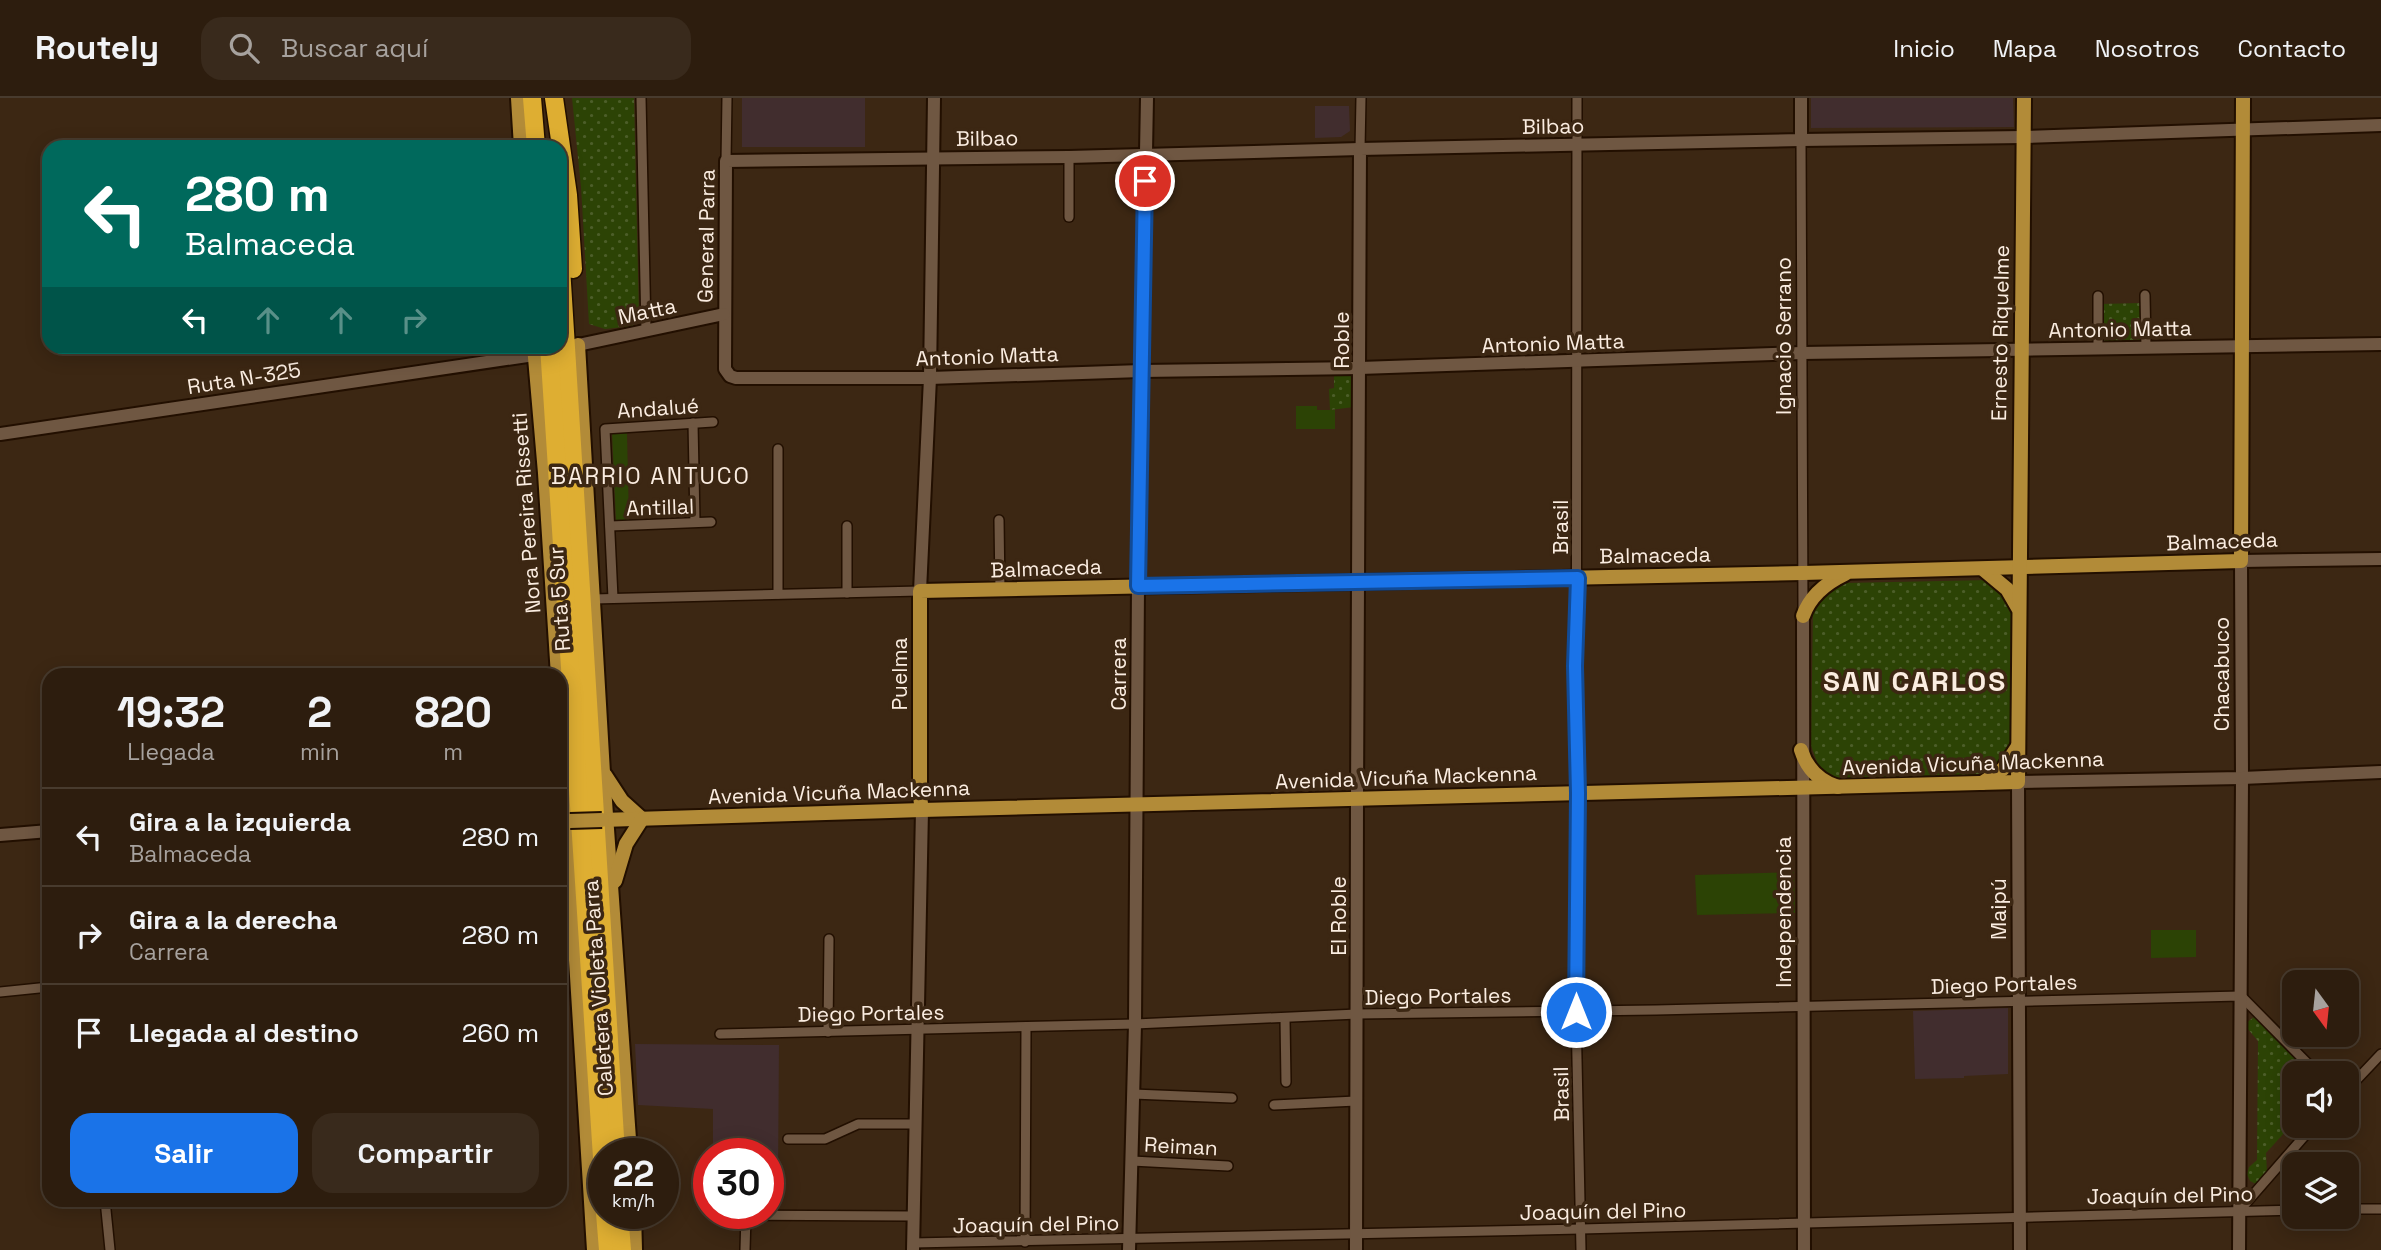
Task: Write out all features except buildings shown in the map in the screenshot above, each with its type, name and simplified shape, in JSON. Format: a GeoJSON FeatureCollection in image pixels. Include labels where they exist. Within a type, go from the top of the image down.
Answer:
{"type":"FeatureCollection","features":[{"type":"Feature","properties":{"kind":"highway"},"geometry":{"type":"LineString","coordinates":[[532,98],[535,140]]}},
{"type":"Feature","properties":{"kind":"highway"},"geometry":{"type":"LineString","coordinates":[[553,98],[554,140]]}},
{"type":"Feature","properties":{"kind":"highway"},"geometry":{"type":"LineString","coordinates":[[553,98],[559,140]]}},
{"type":"Feature","properties":{"kind":"highway"},"geometry":{"type":"LineString","coordinates":[[567,189],[578,345]]}},
{"type":"Feature","properties":{"kind":"highway","name":"Ruta 5 Sur"},"geometry":{"type":"LineString","coordinates":[[539,354],[564,668]]}},
{"type":"Feature","properties":{"kind":"highway","name":"Ruta 5 Sur"},"geometry":{"type":"LineString","coordinates":[[566,354],[615,1138]]}},
{"type":"Feature","properties":{"kind":"highway","name":"Ruta 5 Sur"},"geometry":{"type":"LineString","coordinates":[[567,710],[600,1138]]}},
{"type":"Feature","properties":{"kind":"highway"},"geometry":{"type":"LineString","coordinates":[[606,1229],[608,1250]]}},
{"type":"Feature","properties":{"kind":"highway"},"geometry":{"type":"LineString","coordinates":[[620,1229],[622,1250]]}},
{"type":"Feature","properties":{"kind":"main road"},"geometry":{"type":"LineString","coordinates":[[518,98],[521,140]]}},
{"type":"Feature","properties":{"kind":"main road","name":"Ernesto Riquelme"},"geometry":{"type":"LineString","coordinates":[[2019,568],[2024,98]]}},
{"type":"Feature","properties":{"kind":"main road","name":"Chacabuco"},"geometry":{"type":"LineString","coordinates":[[2241,561],[2242,98]]}},
{"type":"Feature","properties":{"kind":"main road","name":"Caletera Violeta Parra"},"geometry":{"type":"LineString","coordinates":[[578,345],[604,820],[629,1138]]}},
{"type":"Feature","properties":{"kind":"main road","name":"Nora Pereira Rissetti"},"geometry":{"type":"LineString","coordinates":[[539,354],[557,668]]}},
{"type":"Feature","properties":{"kind":"main road","name":"Balmaceda"},"geometry":{"type":"LineString","coordinates":[[920,591],[1853,572],[2241,561]]}},
{"type":"Feature","properties":{"kind":"main road","name":"Maipú"},"geometry":{"type":"LineString","coordinates":[[2018,782],[2019,568]]}},
{"type":"Feature","properties":{"kind":"main road"},"geometry":{"type":"LineString","coordinates":[[1983,569],[2007,589],[2019,609]]}},
{"type":"Feature","properties":{"kind":"main road"},"geometry":{"type":"LineString","coordinates":[[1803,616],[1822,588],[1836,578],[1853,572]]}},
{"type":"Feature","properties":{"kind":"main road","name":"Puelma"},"geometry":{"type":"LineString","coordinates":[[920,591],[922,810]]}},
{"type":"Feature","properties":{"kind":"main road"},"geometry":{"type":"LineString","coordinates":[[1977,785],[2003,769],[2013,757],[2019,743]]}},
{"type":"Feature","properties":{"kind":"main road"},"geometry":{"type":"LineString","coordinates":[[1801,750],[1816,775],[1830,784],[1847,788]]}},
{"type":"Feature","properties":{"kind":"main road"},"geometry":{"type":"LineString","coordinates":[[603,773],[622,802],[642,819],[626,844],[612,897]]}},
{"type":"Feature","properties":{"kind":"main road","name":"Avenida Vicuña Mackenna"},"geometry":{"type":"LineString","coordinates":[[567,821],[2018,782]]}},
{"type":"Feature","properties":{"kind":"main road"},"geometry":{"type":"LineString","coordinates":[[567,836],[594,1250]]}},
{"type":"Feature","properties":{"kind":"main road"},"geometry":{"type":"LineString","coordinates":[[634,1229],[635,1250]]}},
{"type":"Feature","properties":{"kind":"street"},"geometry":{"type":"LineString","coordinates":[[641,98],[646,330]]}},
{"type":"Feature","properties":{"kind":"street","name":"General Parra"},"geometry":{"type":"LineString","coordinates":[[727,98],[724,363],[728,374]]}},
{"type":"Feature","properties":{"kind":"street","name":"Puelma"},"geometry":{"type":"LineString","coordinates":[[920,591],[930,378],[934,98]]}},
{"type":"Feature","properties":{"kind":"street","name":"Carrera"},"geometry":{"type":"LineString","coordinates":[[1129,1245],[1135,1024],[1138,586],[1147,98]]}},
{"type":"Feature","properties":{"kind":"street","name":"Roble"},"geometry":{"type":"LineString","coordinates":[[1357,582],[1361,98]]}},
{"type":"Feature","properties":{"kind":"street","name":"Brasil"},"geometry":{"type":"LineString","coordinates":[[1577,98],[1576,1012],[1581,1250]]}},
{"type":"Feature","properties":{"kind":"street","name":"Ignacio Serrano"},"geometry":{"type":"LineString","coordinates":[[1801,98],[1803,573]]}},
{"type":"Feature","properties":{"kind":"street","name":"Bilbao"},"geometry":{"type":"LineString","coordinates":[[726,161],[1069,157],[1577,144],[2023,137],[2381,125]]}},
{"type":"Feature","properties":{"kind":"street"},"geometry":{"type":"LineString","coordinates":[[1069,157],[1069,217]]}},
{"type":"Feature","properties":{"kind":"street"},"geometry":{"type":"LineString","coordinates":[[2145,295],[2146,348]]}},
{"type":"Feature","properties":{"kind":"street"},"geometry":{"type":"LineString","coordinates":[[2098,296],[2098,349]]}},
{"type":"Feature","properties":{"kind":"street","name":"Matta"},"geometry":{"type":"LineString","coordinates":[[578,345],[724,314]]}},
{"type":"Feature","properties":{"kind":"street","name":"Antonio Matta"},"geometry":{"type":"LineString","coordinates":[[728,374],[736,378],[930,378],[1577,362],[1802,353],[2381,344]]}},
{"type":"Feature","properties":{"kind":"street","name":"Ruta N-325"},"geometry":{"type":"LineString","coordinates":[[0,434],[507,354]]}},
{"type":"Feature","properties":{"kind":"street","name":"Andalué"},"geometry":{"type":"LineString","coordinates":[[610,526],[605,429],[713,422]]}},
{"type":"Feature","properties":{"kind":"street"},"geometry":{"type":"LineString","coordinates":[[693,423],[695,522]]}},
{"type":"Feature","properties":{"kind":"street"},"geometry":{"type":"LineString","coordinates":[[778,449],[778,594]]}},
{"type":"Feature","properties":{"kind":"street"},"geometry":{"type":"LineString","coordinates":[[999,520],[1000,590]]}},
{"type":"Feature","properties":{"kind":"street","name":"Antillal"},"geometry":{"type":"LineString","coordinates":[[610,526],[711,522]]}},
{"type":"Feature","properties":{"kind":"street"},"geometry":{"type":"LineString","coordinates":[[610,526],[613,598]]}},
{"type":"Feature","properties":{"kind":"street"},"geometry":{"type":"LineString","coordinates":[[847,526],[847,593]]}},
{"type":"Feature","properties":{"kind":"street","name":"Balmaceda"},"geometry":{"type":"LineString","coordinates":[[2241,561],[2381,559]]}},
{"type":"Feature","properties":{"kind":"street","name":"Chacabuco"},"geometry":{"type":"LineString","coordinates":[[2239,1250],[2241,561]]}},
{"type":"Feature","properties":{"kind":"street","name":"Independencia"},"geometry":{"type":"LineString","coordinates":[[1803,573],[1801,750],[1804,1250]]}},
{"type":"Feature","properties":{"kind":"street","name":"El Roble"},"geometry":{"type":"LineString","coordinates":[[1356,1250],[1357,582]]}},
{"type":"Feature","properties":{"kind":"street","name":"Balmaceda"},"geometry":{"type":"LineString","coordinates":[[593,599],[920,591]]}},
{"type":"Feature","properties":{"kind":"street","name":"Avenida Vicuña Mackenna"},"geometry":{"type":"LineString","coordinates":[[2018,782],[2242,778],[2381,772]]}},
{"type":"Feature","properties":{"kind":"street","name":"Maipú"},"geometry":{"type":"LineString","coordinates":[[2018,782],[2020,1250]]}},
{"type":"Feature","properties":{"kind":"street","name":"Puelma"},"geometry":{"type":"LineString","coordinates":[[913,1246],[922,810]]}},
{"type":"Feature","properties":{"kind":"street"},"geometry":{"type":"LineString","coordinates":[[0,835],[42,832]]}},
{"type":"Feature","properties":{"kind":"street"},"geometry":{"type":"LineString","coordinates":[[828,1032],[829,939]]}},
{"type":"Feature","properties":{"kind":"street"},"geometry":{"type":"LineString","coordinates":[[0,992],[42,988]]}},
{"type":"Feature","properties":{"kind":"street"},"geometry":{"type":"LineString","coordinates":[[2241,996],[2305,1061]]}},
{"type":"Feature","properties":{"kind":"street","name":"Diego Portales"},"geometry":{"type":"LineString","coordinates":[[720,1034],[1135,1024],[1357,1014],[1576,1012],[2241,996]]}},
{"type":"Feature","properties":{"kind":"street"},"geometry":{"type":"LineString","coordinates":[[1285,1019],[1286,1082]]}},
{"type":"Feature","properties":{"kind":"street"},"geometry":{"type":"LineString","coordinates":[[1025,1242],[1026,1027]]}},
{"type":"Feature","properties":{"kind":"street"},"geometry":{"type":"LineString","coordinates":[[2359,1077],[2381,1054]]}},
{"type":"Feature","properties":{"kind":"street"},"geometry":{"type":"LineString","coordinates":[[1133,1094],[1233,1098]]}},
{"type":"Feature","properties":{"kind":"street"},"geometry":{"type":"LineString","coordinates":[[1274,1105],[1356,1101]]}},
{"type":"Feature","properties":{"kind":"street"},"geometry":{"type":"LineString","coordinates":[[788,1139],[825,1139],[858,1124],[915,1124]]}},
{"type":"Feature","properties":{"kind":"street"},"geometry":{"type":"LineString","coordinates":[[2239,1211],[2304,1138]]}},
{"type":"Feature","properties":{"kind":"street","name":"Reiman"},"geometry":{"type":"LineString","coordinates":[[1132,1161],[1228,1166]]}},
{"type":"Feature","properties":{"kind":"street"},"geometry":{"type":"LineString","coordinates":[[106,1207],[110,1250]]}},
{"type":"Feature","properties":{"kind":"street"},"geometry":{"type":"LineString","coordinates":[[2359,1209],[2381,1209]]}},
{"type":"Feature","properties":{"kind":"street","name":"Joaquín del Pino"},"geometry":{"type":"LineString","coordinates":[[913,1246],[1025,1242],[1129,1245],[1356,1234],[2282,1210]]}},
{"type":"Feature","properties":{"kind":"street"},"geometry":{"type":"LineString","coordinates":[[784,1215],[913,1216]]}},
{"type":"Feature","properties":{"kind":"street"},"geometry":{"type":"LineString","coordinates":[[745,1250],[746,1229]]}},
{"type":"Feature","properties":{"kind":"shaded area"},"geometry":{"type":"Polygon","coordinates":[[[742,98],[865,98],[865,147],[742,147],[742,98]]]}},
{"type":"Feature","properties":{"kind":"shaded area"},"geometry":{"type":"Polygon","coordinates":[[[1811,98],[2013,98],[2014,127],[1811,128],[1811,98]]]}},
{"type":"Feature","properties":{"kind":"shaded area"},"geometry":{"type":"Polygon","coordinates":[[[1315,106],[1349,106],[1350,131],[1341,137],[1315,138],[1315,106]]]}},
{"type":"Feature","properties":{"kind":"shaded area"},"geometry":{"type":"Polygon","coordinates":[[[2008,1008],[2008,1074],[1915,1079],[1913,1011],[2008,1008]]]}},
{"type":"Feature","properties":{"kind":"shaded area"},"geometry":{"type":"Polygon","coordinates":[[[635,1044],[779,1045],[778,1138],[713,1138],[713,1109],[638,1105],[635,1044]]]}},
{"type":"Feature","properties":{"kind":"green space"},"geometry":{"type":"Polygon","coordinates":[[[572,98],[634,98],[639,318],[633,326],[605,329],[589,324],[581,187],[572,98]]]}},
{"type":"Feature","properties":{"kind":"green space"},"geometry":{"type":"Polygon","coordinates":[[[2142,303],[2142,344],[2100,345],[2099,304],[2142,303]]]}},
{"type":"Feature","properties":{"kind":"green space"},"geometry":{"type":"Polygon","coordinates":[[[1351,373],[1354,377],[1354,407],[1330,410],[1329,389],[1334,388],[1334,374],[1351,373]]]}},
{"type":"Feature","properties":{"kind":"green space"},"geometry":{"type":"Polygon","coordinates":[[[1296,406],[1317,406],[1317,410],[1335,410],[1335,429],[1296,429],[1296,406]]]}},
{"type":"Feature","properties":{"kind":"green space"},"geometry":{"type":"Polygon","coordinates":[[[612,432],[627,433],[629,520],[616,521],[612,432]]]}},
{"type":"Feature","properties":{"kind":"green space"},"geometry":{"type":"Polygon","coordinates":[[[1990,580],[2013,607],[2013,748],[1986,777],[1835,781],[1826,776],[1819,767],[1811,746],[1813,612],[1822,597],[1833,587],[1844,583],[1990,580]]]}},
{"type":"Feature","properties":{"kind":"green space"},"geometry":{"type":"Polygon","coordinates":[[[1794,872],[1795,913],[1697,915],[1695,875],[1794,872]]]}},
{"type":"Feature","properties":{"kind":"green space"},"geometry":{"type":"Polygon","coordinates":[[[2151,930],[2196,930],[2196,957],[2151,958],[2151,930]]]}},
{"type":"Feature","properties":{"kind":"green space"},"geometry":{"type":"Polygon","coordinates":[[[2254,1017],[2297,1061],[2282,1061],[2282,1135],[2266,1153],[2267,1172],[2256,1184],[2250,1181],[2247,1174],[2249,1167],[2257,1160],[2258,1041],[2246,1023],[2254,1017]]]}},
{"type":"Feature","properties":{"kind":"district","name":"BARRIO ANTUCO"},"geometry":{"type":"Point","coordinates":[651,476]}},
{"type":"Feature","properties":{"kind":"district","name":"SAN CARLOS"},"geometry":{"type":"Point","coordinates":[1915,681]}},
{"type":"Feature","properties":{"kind":"route"},"geometry":{"type":"LineString","coordinates":[[1145,181],[1138,586],[1578,578],[1575,666],[1578,793],[1576,1012]]}}]}
